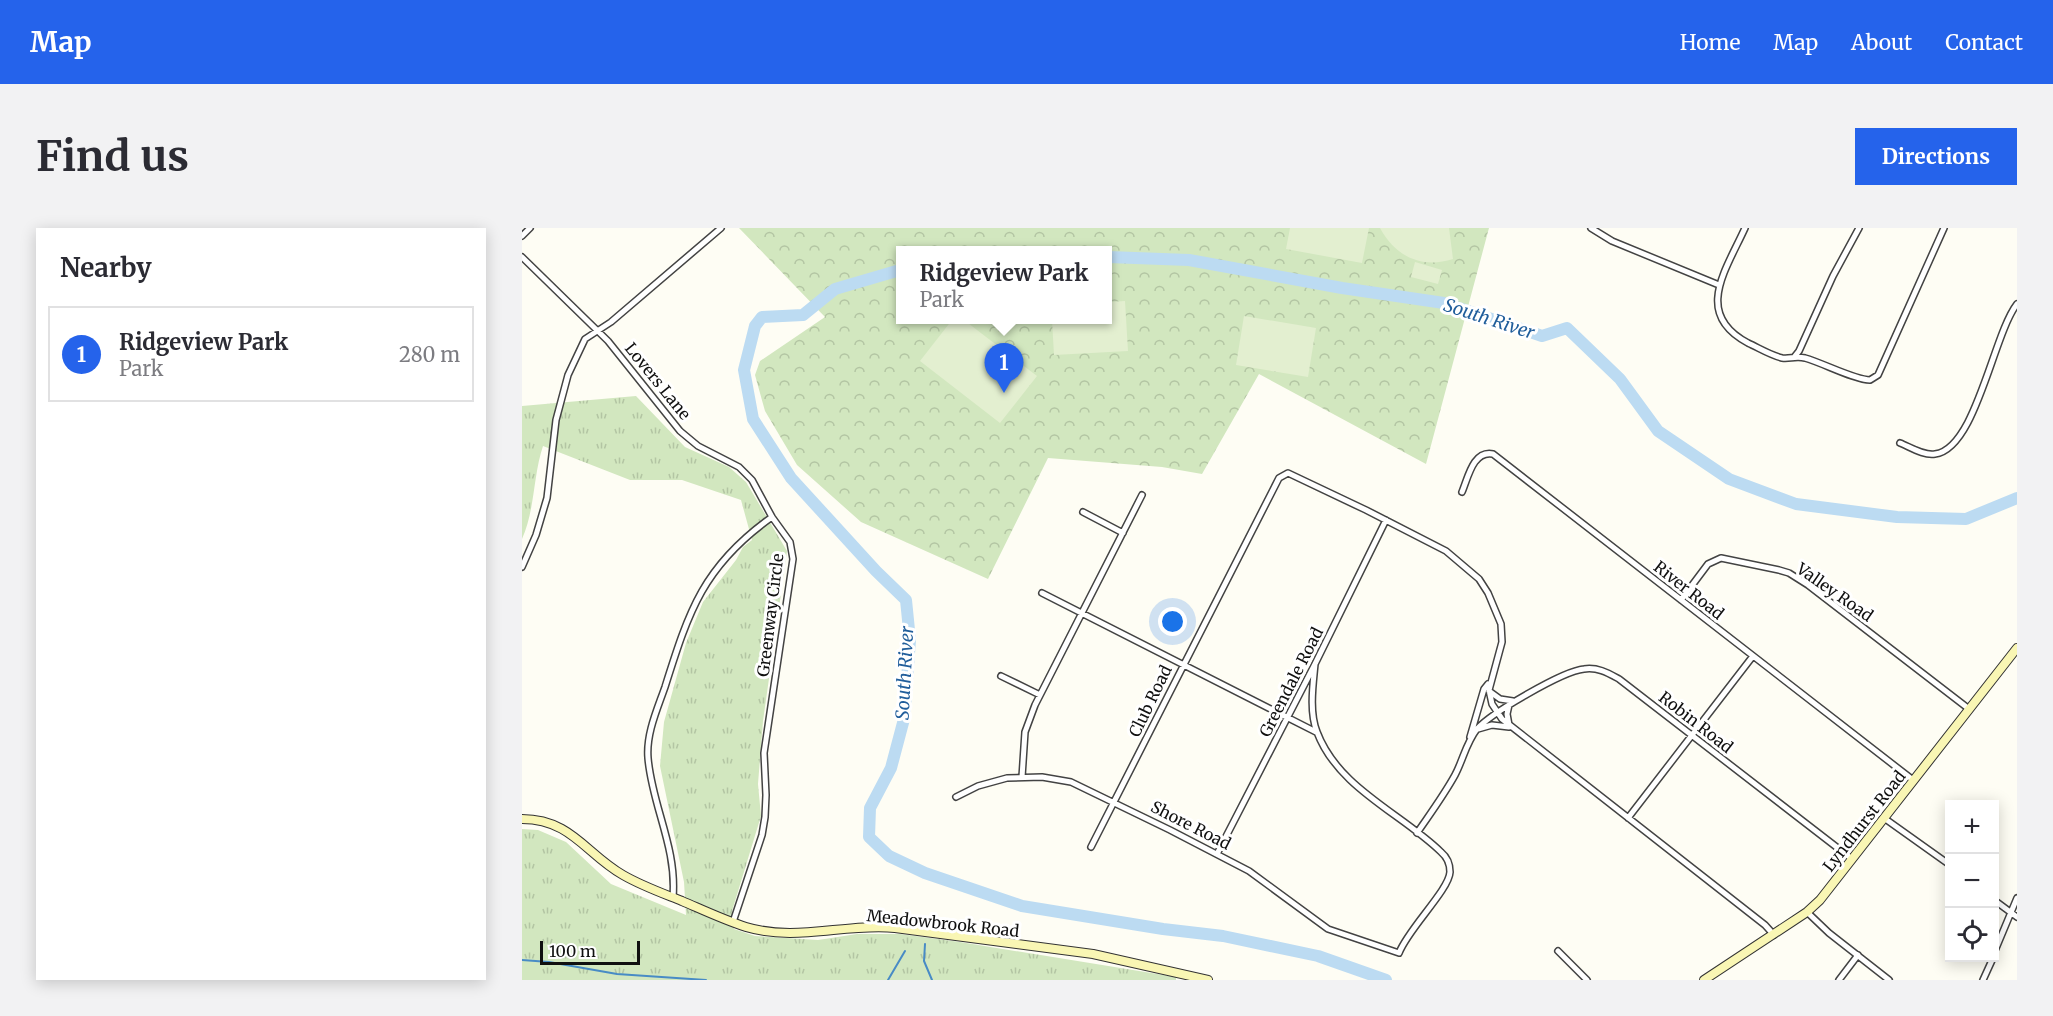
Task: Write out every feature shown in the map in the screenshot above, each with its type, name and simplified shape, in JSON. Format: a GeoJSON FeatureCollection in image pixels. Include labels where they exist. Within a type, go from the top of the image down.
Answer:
{"type":"FeatureCollection","features":[{"type":"Feature","properties":{"kind":"street"},"geometry":{"type":"LineString","coordinates":[[522,236],[530,228]]}},
{"type":"Feature","properties":{"kind":"street"},"geometry":{"type":"LineString","coordinates":[[522,567],[543,515],[550,479],[556,420],[568,375],[581,344],[597,330],[611,322],[721,228]]}},
{"type":"Feature","properties":{"kind":"street"},"geometry":{"type":"LineString","coordinates":[[1591,228],[1719,285]]}},
{"type":"Feature","properties":{"kind":"street"},"geometry":{"type":"LineString","coordinates":[[1745,228],[1719,285],[1717,296],[1719,313],[1724,324],[1732,333],[1769,354],[1786,358],[1795,356],[1823,363],[1866,380],[1875,379],[1944,228]]}},
{"type":"Feature","properties":{"kind":"street"},"geometry":{"type":"LineString","coordinates":[[1795,356],[1859,228]]}},
{"type":"Feature","properties":{"kind":"street","name":"Lovers Lane"},"geometry":{"type":"LineString","coordinates":[[522,257],[597,330],[680,431],[698,446],[739,467],[752,480],[772,517]]}},
{"type":"Feature","properties":{"kind":"street"},"geometry":{"type":"LineString","coordinates":[[1900,443],[1929,454],[1942,453],[1956,443],[1984,387],[2003,329],[2017,304]]}},
{"type":"Feature","properties":{"kind":"street","name":"River Road"},"geometry":{"type":"LineString","coordinates":[[1462,492],[1475,461],[1482,455],[1493,454],[1913,780]]}},
{"type":"Feature","properties":{"kind":"street","name":"Club Road"},"geometry":{"type":"LineString","coordinates":[[1091,847],[1279,477],[1285,473],[1291,473],[1386,520]]}},
{"type":"Feature","properties":{"kind":"street"},"geometry":{"type":"LineString","coordinates":[[1022,777],[1026,732],[1040,695],[1142,495]]}},
{"type":"Feature","properties":{"kind":"street"},"geometry":{"type":"LineString","coordinates":[[1083,512],[1123,533]]}},
{"type":"Feature","properties":{"kind":"street"},"geometry":{"type":"LineString","coordinates":[[674,897],[675,872],[648,760],[651,728],[684,626],[699,595],[734,549],[772,517]]}},
{"type":"Feature","properties":{"kind":"street","name":"Greenway Circle"},"geometry":{"type":"LineString","coordinates":[[733,922],[762,835],[766,795],[764,753],[794,559],[790,542],[772,517]]}},
{"type":"Feature","properties":{"kind":"street"},"geometry":{"type":"LineString","coordinates":[[1386,520],[1452,555],[1468,568],[1488,593],[1498,612],[1502,630],[1500,649],[1489,683],[1489,690],[1492,704],[1511,728],[1766,925],[1774,935]]}},
{"type":"Feature","properties":{"kind":"street","name":"Greendale Road"},"geometry":{"type":"LineString","coordinates":[[1217,854],[1288,718],[1386,520]]}},
{"type":"Feature","properties":{"kind":"street","name":"Valley Road"},"geometry":{"type":"LineString","coordinates":[[1681,600],[1703,570],[1715,559],[1731,559],[1789,573],[1808,585],[1969,709]]}},
{"type":"Feature","properties":{"kind":"street"},"geometry":{"type":"LineString","coordinates":[[1042,593],[1316,732]]}},
{"type":"Feature","properties":{"kind":"street","name":"Lyndhurst Road"},"geometry":{"type":"LineString","coordinates":[[1704,980],[1774,935],[1820,900],[2017,648]]}},
{"type":"Feature","properties":{"kind":"street"},"geometry":{"type":"LineString","coordinates":[[1628,818],[1753,656]]}},
{"type":"Feature","properties":{"kind":"street"},"geometry":{"type":"LineString","coordinates":[[1315,664],[1312,690],[1316,732],[1334,761],[1346,775],[1417,833],[1454,776],[1469,741],[1484,689],[1489,683]]}},
{"type":"Feature","properties":{"kind":"street","name":"Robin Road"},"geometry":{"type":"LineString","coordinates":[[1469,741],[1476,730],[1497,712],[1517,700],[1573,672],[1597,669],[1619,679],[1852,859]]}},
{"type":"Feature","properties":{"kind":"street"},"geometry":{"type":"LineString","coordinates":[[1000,676],[1040,695]]}},
{"type":"Feature","properties":{"kind":"street"},"geometry":{"type":"LineString","coordinates":[[1489,690],[1500,699],[1517,700]]}},
{"type":"Feature","properties":{"kind":"street"},"geometry":{"type":"LineString","coordinates":[[1509,705],[1507,714],[1511,728]]}},
{"type":"Feature","properties":{"kind":"street"},"geometry":{"type":"LineString","coordinates":[[1476,730],[1492,725],[1511,728]]}},
{"type":"Feature","properties":{"kind":"street","name":"Shore Road"},"geometry":{"type":"LineString","coordinates":[[956,798],[992,782],[1022,777],[1042,777],[1071,782],[1217,854],[1266,882],[1328,928],[1399,953],[1408,935],[1447,884],[1450,873],[1448,860],[1444,855],[1417,833]]}},
{"type":"Feature","properties":{"kind":"street"},"geometry":{"type":"LineString","coordinates":[[1884,818],[1945,861]]}},
{"type":"Feature","properties":{"kind":"street","name":"Meadowbrook Road"},"geometry":{"type":"LineString","coordinates":[[522,819],[544,821],[565,830],[620,873],[733,922],[765,932],[789,934],[868,927],[936,933],[1093,954],[1185,977],[1208,980]]}},
{"type":"Feature","properties":{"kind":"street"},"geometry":{"type":"LineString","coordinates":[[1999,943],[2017,898]]}},
{"type":"Feature","properties":{"kind":"street"},"geometry":{"type":"LineString","coordinates":[[1999,903],[2017,917]]}},
{"type":"Feature","properties":{"kind":"street"},"geometry":{"type":"LineString","coordinates":[[1807,912],[1823,928],[1889,980]]}},
{"type":"Feature","properties":{"kind":"street"},"geometry":{"type":"LineString","coordinates":[[1558,951],[1587,980]]}},
{"type":"Feature","properties":{"kind":"street"},"geometry":{"type":"LineString","coordinates":[[1839,980],[1858,955]]}},
{"type":"Feature","properties":{"kind":"street"},"geometry":{"type":"LineString","coordinates":[[1983,980],[1990,962]]}},
{"type":"Feature","properties":{"kind":"green space"},"geometry":{"type":"Polygon","coordinates":[[[739,228],[1489,228],[1426,464],[1259,374],[1202,474],[1162,467],[1048,458],[988,579],[861,522],[797,465],[765,411],[755,375],[760,361],[825,317],[739,228]]]}},
{"type":"Feature","properties":{"kind":"green space"},"geometry":{"type":"Polygon","coordinates":[[[1290,228],[1369,228],[1362,263],[1286,249],[1290,228]]]}},
{"type":"Feature","properties":{"kind":"green space"},"geometry":{"type":"Polygon","coordinates":[[[1380,228],[1449,228],[1453,259],[1431,262],[1411,258],[1394,246],[1380,228]]]}},
{"type":"Feature","properties":{"kind":"green space"},"geometry":{"type":"Polygon","coordinates":[[[1415,262],[1442,270],[1438,284],[1411,277],[1415,262]]]}},
{"type":"Feature","properties":{"kind":"green space"},"geometry":{"type":"Polygon","coordinates":[[[1125,301],[1128,351],[1054,355],[1052,324],[1112,324],[1112,302],[1125,301]]]}},
{"type":"Feature","properties":{"kind":"green space"},"geometry":{"type":"Polygon","coordinates":[[[1244,316],[1316,328],[1308,377],[1236,365],[1244,316]]]}},
{"type":"Feature","properties":{"kind":"green space"},"geometry":{"type":"Polygon","coordinates":[[[949,324],[969,324],[1037,376],[1000,423],[920,361],[949,324]]]}},
{"type":"Feature","properties":{"kind":"green space"},"geometry":{"type":"Polygon","coordinates":[[[636,396],[685,447],[729,467],[746,482],[787,551],[763,721],[758,784],[761,816],[732,911],[734,929],[755,936],[818,940],[857,934],[900,934],[1176,977],[1176,980],[522,980],[522,829],[538,830],[566,842],[611,884],[686,915],[684,882],[660,766],[664,722],[686,643],[703,602],[736,560],[743,547],[752,540],[741,500],[682,480],[630,480],[543,446],[522,539],[522,406],[636,396]]]}},
{"type":"Feature","properties":{"kind":"waterway","name":"South River"},"geometry":{"type":"LineString","coordinates":[[1112,257],[1189,260],[1342,288],[1444,303],[1542,336],[1567,328],[1620,379],[1658,431],[1729,479],[1796,504],[1897,517],[1966,519],[2017,498]]}},
{"type":"Feature","properties":{"kind":"waterway","name":"South River"},"geometry":{"type":"LineString","coordinates":[[896,271],[835,289],[803,315],[762,317],[755,326],[744,370],[753,419],[791,478],[876,571],[906,600],[910,640],[904,719],[891,768],[870,808],[869,837],[889,856],[925,873],[1022,906],[1163,929],[1223,936],[1318,956],[1386,980]]}},
{"type":"Feature","properties":{"kind":"waterway"},"geometry":{"type":"LineString","coordinates":[[925,944],[924,961],[932,980]]}},
{"type":"Feature","properties":{"kind":"waterway"},"geometry":{"type":"LineString","coordinates":[[888,980],[905,951]]}},
{"type":"Feature","properties":{"kind":"waterway"},"geometry":{"type":"LineString","coordinates":[[522,960],[549,962],[617,974],[706,980]]}},
{"type":"Feature","properties":{"kind":"place","name":"Ridgeview Park"},"geometry":{"type":"Point","coordinates":[1004,393]}}]}
